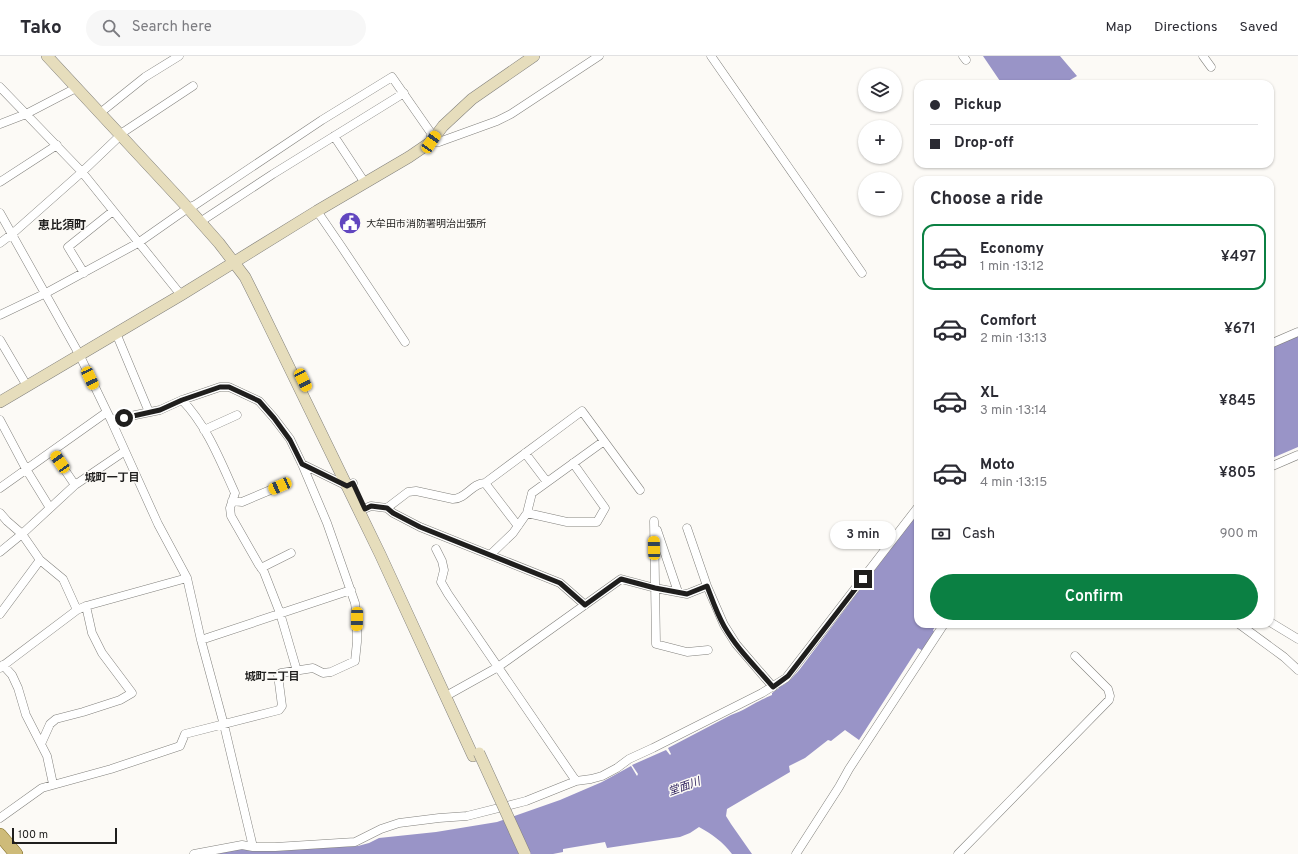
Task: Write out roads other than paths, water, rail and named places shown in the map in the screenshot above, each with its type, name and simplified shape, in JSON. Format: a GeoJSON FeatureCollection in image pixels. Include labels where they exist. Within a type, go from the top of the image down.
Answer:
{"type":"FeatureCollection","features":[{"type":"Feature","properties":{"kind":"main road"},"geometry":{"type":"LineString","coordinates":[[0,835],[16,854]]}},
{"type":"Feature","properties":{"kind":"street"},"geometry":{"type":"LineString","coordinates":[[47,56],[76,88],[103,111]]}},
{"type":"Feature","properties":{"kind":"street"},"geometry":{"type":"LineString","coordinates":[[55,56],[122,133],[203,220],[223,239],[236,261],[250,274],[262,296],[448,694],[476,755],[518,854]]}},
{"type":"Feature","properties":{"kind":"street"},"geometry":{"type":"LineString","coordinates":[[103,111],[145,77],[179,56]]}},
{"type":"Feature","properties":{"kind":"street"},"geometry":{"type":"LineString","coordinates":[[0,402],[181,295],[317,211],[409,157],[431,142],[443,126],[472,99],[534,56]]}},
{"type":"Feature","properties":{"kind":"street"},"geometry":{"type":"LineString","coordinates":[[431,142],[447,140],[497,121],[511,114],[599,56]]}},
{"type":"Feature","properties":{"kind":"street"},"geometry":{"type":"LineString","coordinates":[[711,56],[862,273]]}},
{"type":"Feature","properties":{"kind":"street"},"geometry":{"type":"LineString","coordinates":[[1203,56],[1211,67]]}},
{"type":"Feature","properties":{"kind":"street"},"geometry":{"type":"LineString","coordinates":[[0,315],[46,293],[138,243],[191,206],[392,76],[430,132],[431,142]]}},
{"type":"Feature","properties":{"kind":"street"},"geometry":{"type":"LineString","coordinates":[[0,243],[82,172],[122,133],[193,86]]}},
{"type":"Feature","properties":{"kind":"street"},"geometry":{"type":"LineString","coordinates":[[0,87],[82,172],[181,295]]}},
{"type":"Feature","properties":{"kind":"street"},"geometry":{"type":"LineString","coordinates":[[0,124],[26,114],[76,88]]}},
{"type":"Feature","properties":{"kind":"street"},"geometry":{"type":"LineString","coordinates":[[203,220],[273,174],[404,93]]}},
{"type":"Feature","properties":{"kind":"street"},"geometry":{"type":"LineString","coordinates":[[334,136],[365,183]]}},
{"type":"Feature","properties":{"kind":"street"},"geometry":{"type":"LineString","coordinates":[[0,182],[57,145]]}},
{"type":"Feature","properties":{"kind":"street"},"geometry":{"type":"LineString","coordinates":[[84,273],[68,247],[113,211]]}},
{"type":"Feature","properties":{"kind":"street"},"geometry":{"type":"LineString","coordinates":[[317,211],[405,342]]}},
{"type":"Feature","properties":{"kind":"street"},"geometry":{"type":"LineString","coordinates":[[0,213],[79,354],[111,420],[158,524],[187,578],[253,847]]}},
{"type":"Feature","properties":{"kind":"street"},"geometry":{"type":"LineString","coordinates":[[1274,342],[1298,332]]}},
{"type":"Feature","properties":{"kind":"street"},"geometry":{"type":"LineString","coordinates":[[116,333],[149,412]]}},
{"type":"Feature","properties":{"kind":"street"},"geometry":{"type":"LineString","coordinates":[[0,340],[27,386]]}},
{"type":"Feature","properties":{"kind":"street"},"geometry":{"type":"LineString","coordinates":[[0,818],[42,788],[52,784],[111,769],[180,746],[185,734],[279,710],[282,706],[278,674],[313,668],[323,673],[331,672],[355,661],[357,619],[355,603],[328,524],[290,440],[259,401],[229,387],[220,387],[182,400],[160,410],[111,420]]}},
{"type":"Feature","properties":{"kind":"street"},"geometry":{"type":"LineString","coordinates":[[182,400],[193,411],[214,446],[235,493],[230,508],[231,516],[264,572],[280,613],[296,671]]}},
{"type":"Feature","properties":{"kind":"street"},"geometry":{"type":"LineString","coordinates":[[387,508],[408,492],[416,490],[458,499],[479,484],[485,483],[582,411],[640,490]]}},
{"type":"Feature","properties":{"kind":"street"},"geometry":{"type":"LineString","coordinates":[[0,488],[106,412]]}},
{"type":"Feature","properties":{"kind":"street"},"geometry":{"type":"LineString","coordinates":[[204,430],[238,415]]}},
{"type":"Feature","properties":{"kind":"street"},"geometry":{"type":"LineString","coordinates":[[0,420],[26,469],[50,508]]}},
{"type":"Feature","properties":{"kind":"street"},"geometry":{"type":"LineString","coordinates":[[490,555],[513,533],[527,513],[532,493],[604,441]]}},
{"type":"Feature","properties":{"kind":"street"},"geometry":{"type":"LineString","coordinates":[[52,451],[75,484]]}},
{"type":"Feature","properties":{"kind":"street"},"geometry":{"type":"LineString","coordinates":[[0,552],[22,534],[75,484],[125,451]]}},
{"type":"Feature","properties":{"kind":"street"},"geometry":{"type":"LineString","coordinates":[[525,453],[547,482]]}},
{"type":"Feature","properties":{"kind":"street"},"geometry":{"type":"LineString","coordinates":[[1274,465],[1298,455]]}},
{"type":"Feature","properties":{"kind":"street"},"geometry":{"type":"LineString","coordinates":[[527,513],[567,522],[597,522],[605,508],[573,463]]}},
{"type":"Feature","properties":{"kind":"street"},"geometry":{"type":"LineString","coordinates":[[302,464],[350,484]]}},
{"type":"Feature","properties":{"kind":"street"},"geometry":{"type":"LineString","coordinates":[[485,483],[518,526]]}},
{"type":"Feature","properties":{"kind":"street"},"geometry":{"type":"LineString","coordinates":[[232,501],[242,502],[280,486]]}},
{"type":"Feature","properties":{"kind":"street"},"geometry":{"type":"LineString","coordinates":[[362,510],[371,506],[387,508],[393,513],[420,527],[560,583],[585,605]]}},
{"type":"Feature","properties":{"kind":"street"},"geometry":{"type":"LineString","coordinates":[[194,854],[242,845],[253,847],[276,847],[355,842],[381,829],[399,823],[467,816],[526,801],[576,781],[602,776],[617,768],[629,759],[660,745],[773,687],[788,676],[914,512]]}},
{"type":"Feature","properties":{"kind":"street"},"geometry":{"type":"LineString","coordinates":[[0,513],[22,534],[40,560],[63,579],[77,610]]}},
{"type":"Feature","properties":{"kind":"street"},"geometry":{"type":"LineString","coordinates":[[678,592],[654,521],[656,644],[687,652],[708,650]]}},
{"type":"Feature","properties":{"kind":"street"},"geometry":{"type":"LineString","coordinates":[[687,528],[707,586],[724,625],[732,638],[773,687]]}},
{"type":"Feature","properties":{"kind":"street"},"geometry":{"type":"LineString","coordinates":[[436,549],[442,561],[444,570],[441,582],[576,781]]}},
{"type":"Feature","properties":{"kind":"street"},"geometry":{"type":"LineString","coordinates":[[261,568],[291,553]]}},
{"type":"Feature","properties":{"kind":"street"},"geometry":{"type":"LineString","coordinates":[[0,614],[40,560]]}},
{"type":"Feature","properties":{"kind":"street"},"geometry":{"type":"LineString","coordinates":[[52,784],[47,756],[26,715],[18,688],[12,675],[2,667],[77,610],[86,606],[187,578]]}},
{"type":"Feature","properties":{"kind":"street"},"geometry":{"type":"LineString","coordinates":[[448,694],[498,668],[621,579],[655,588],[687,594],[707,586]]}},
{"type":"Feature","properties":{"kind":"street"},"geometry":{"type":"LineString","coordinates":[[201,640],[351,590]]}},
{"type":"Feature","properties":{"kind":"street"},"geometry":{"type":"LineString","coordinates":[[41,744],[50,724],[56,719],[120,700],[132,694],[102,653],[92,633],[86,606]]}},
{"type":"Feature","properties":{"kind":"street"},"geometry":{"type":"LineString","coordinates":[[1274,624],[1298,638]]}},
{"type":"Feature","properties":{"kind":"street"},"geometry":{"type":"LineString","coordinates":[[796,854],[849,769],[941,628]]}},
{"type":"Feature","properties":{"kind":"street"},"geometry":{"type":"LineString","coordinates":[[1244,628],[1284,657],[1298,670]]}},
{"type":"Feature","properties":{"kind":"street"},"geometry":{"type":"LineString","coordinates":[[958,854],[1109,700],[1110,696],[1108,689],[1075,656]]}},
{"type":"Feature","properties":{"kind":"street"},"geometry":{"type":"LineString","coordinates":[[476,755],[525,854]]}},
{"type":"Feature","properties":{"kind":"water"},"geometry":{"type":"Polygon","coordinates":[[[983,56],[1060,56],[1077,76],[1070,80],[999,80],[983,56]]]}},
{"type":"Feature","properties":{"kind":"water"},"geometry":{"type":"Polygon","coordinates":[[[1298,335],[1298,447],[1274,457],[1274,345],[1298,335]]]}},
{"type":"Feature","properties":{"kind":"water","name":"堂面川"},"geometry":{"type":"Polygon","coordinates":[[[914,517],[914,628],[934,628],[933,630],[935,633],[923,651],[918,648],[859,740],[845,730],[831,741],[828,740],[805,758],[789,766],[790,772],[727,809],[726,816],[752,854],[732,854],[717,839],[699,827],[680,837],[607,848],[605,842],[563,849],[563,852],[553,854],[204,854],[244,848],[318,848],[358,846],[379,838],[436,832],[497,822],[560,800],[602,782],[631,766],[637,776],[638,774],[632,765],[666,750],[670,755],[671,754],[668,748],[772,695],[772,693],[790,680],[800,669],[914,517]]]}},
{"type":"Feature","properties":{"kind":"place","name":"大牟田市消防署明治出張所"},"geometry":{"type":"Point","coordinates":[350,223]}},
{"type":"Feature","properties":{"kind":"district","name":"恵比須町"},"geometry":{"type":"Point","coordinates":[62,225]}},
{"type":"Feature","properties":{"kind":"district","name":"城町一丁目"},"geometry":{"type":"Point","coordinates":[112,477]}},
{"type":"Feature","properties":{"kind":"district","name":"城町二丁目"},"geometry":{"type":"Point","coordinates":[272,676]}}]}
